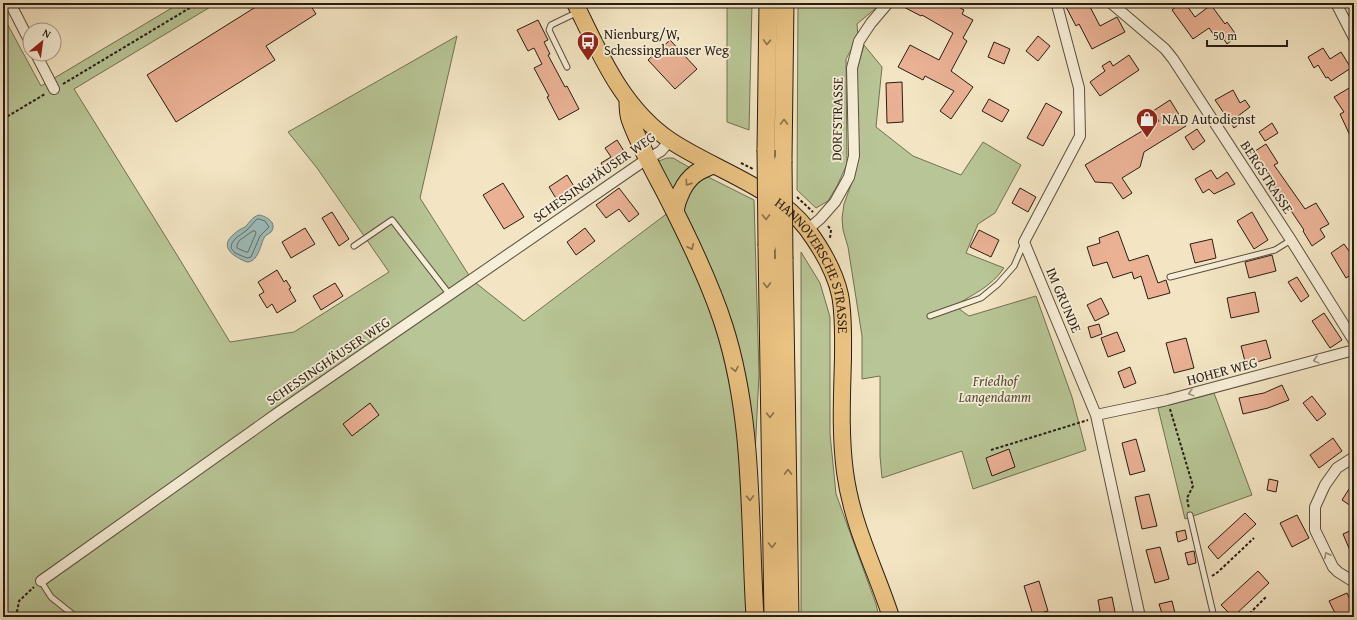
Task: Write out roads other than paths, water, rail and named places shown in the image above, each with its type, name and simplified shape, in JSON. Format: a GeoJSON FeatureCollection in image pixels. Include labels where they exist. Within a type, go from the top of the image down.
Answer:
{"type":"FeatureCollection","features":[{"type":"Feature","properties":{"kind":"highway"},"geometry":{"type":"LineString","coordinates":[[768,3],[766,150],[773,617]]}},
{"type":"Feature","properties":{"kind":"highway"},"geometry":{"type":"LineString","coordinates":[[785,3],[783,161],[790,617]]}},
{"type":"Feature","properties":{"kind":"highway"},"geometry":{"type":"LineString","coordinates":[[628,101],[630,118],[709,285],[724,326],[735,366],[743,411],[750,477],[755,617]]}},
{"type":"Feature","properties":{"kind":"highway"},"geometry":{"type":"LineString","coordinates":[[675,211],[682,191],[694,174],[712,164]]}},
{"type":"Feature","properties":{"kind":"highway"},"geometry":{"type":"LineString","coordinates":[[790,594],[795,617]]}},
{"type":"Feature","properties":{"kind":"main road","name":"HANNOVERSCHE STRASSE"},"geometry":{"type":"LineString","coordinates":[[577,7],[614,80],[628,101],[648,123],[689,152],[773,198],[793,213],[807,230],[829,266],[839,294],[843,323],[842,443],[845,474],[851,506],[861,539],[891,617]]}},
{"type":"Feature","properties":{"kind":"street"},"geometry":{"type":"LineString","coordinates":[[10,3],[22,26]]}},
{"type":"Feature","properties":{"kind":"street","name":"DORFSTRASSE"},"geometry":{"type":"LineString","coordinates":[[807,230],[820,219],[835,202],[849,177],[854,156],[852,68],[859,41],[870,23],[888,3]]}},
{"type":"Feature","properties":{"kind":"street"},"geometry":{"type":"LineString","coordinates":[[1024,242],[1080,136],[1079,88],[1057,6],[1059,3]]}},
{"type":"Feature","properties":{"kind":"street","name":"BERGSTRASSE"},"geometry":{"type":"LineString","coordinates":[[1111,3],[1165,49],[1173,59],[1292,240],[1354,341]]}},
{"type":"Feature","properties":{"kind":"street"},"geometry":{"type":"LineString","coordinates":[[1336,3],[1354,38]]}},
{"type":"Feature","properties":{"kind":"street"},"geometry":{"type":"LineString","coordinates":[[40,62],[54,89]]}},
{"type":"Feature","properties":{"kind":"street","name":"SCHESSINGHÄUSER WEG"},"geometry":{"type":"LineString","coordinates":[[41,580],[279,412],[648,158],[661,151],[670,140]]}},
{"type":"Feature","properties":{"kind":"street","name":"IM GRUNDE"},"geometry":{"type":"LineString","coordinates":[[1024,242],[1096,416],[1140,617]]}},
{"type":"Feature","properties":{"kind":"street","name":"HOHER WEG"},"geometry":{"type":"LineString","coordinates":[[1096,416],[1167,400],[1354,350]]}},
{"type":"Feature","properties":{"kind":"street"},"geometry":{"type":"LineString","coordinates":[[1354,457],[1337,468],[1324,485],[1315,507],[1315,530],[1333,567],[1354,582]]}},
{"type":"Feature","properties":{"kind":"lane"},"geometry":{"type":"LineString","coordinates":[[567,67],[549,30],[551,25],[577,7]]}},
{"type":"Feature","properties":{"kind":"lane"},"geometry":{"type":"LineString","coordinates":[[354,246],[392,220],[450,295]]}},
{"type":"Feature","properties":{"kind":"lane"},"geometry":{"type":"LineString","coordinates":[[1170,277],[1275,250],[1292,240]]}},
{"type":"Feature","properties":{"kind":"lane"},"geometry":{"type":"LineString","coordinates":[[930,316],[981,298],[998,284],[1014,266],[1024,242]]}},
{"type":"Feature","properties":{"kind":"lane"},"geometry":{"type":"LineString","coordinates":[[1190,515],[1214,617]]}},
{"type":"Feature","properties":{"kind":"lane"},"geometry":{"type":"LineString","coordinates":[[41,580],[51,597],[76,617]]}},
{"type":"Feature","properties":{"kind":"water"},"geometry":{"type":"Polygon","coordinates":[[[259,215],[270,220],[273,229],[266,235],[256,257],[247,262],[233,254],[227,243],[235,233],[259,215]]]}},
{"type":"Feature","properties":{"kind":"place","name":"Nienburg/W, Schessinghauser Weg"},"geometry":{"type":"Point","coordinates":[588,62]}},
{"type":"Feature","properties":{"kind":"place","name":"NAD Autodienst"},"geometry":{"type":"Point","coordinates":[1147,138]}},
{"type":"Feature","properties":{"kind":"park label","name":"Friedhof Langendamm"},"geometry":{"type":"Point","coordinates":[995,390]}}]}
